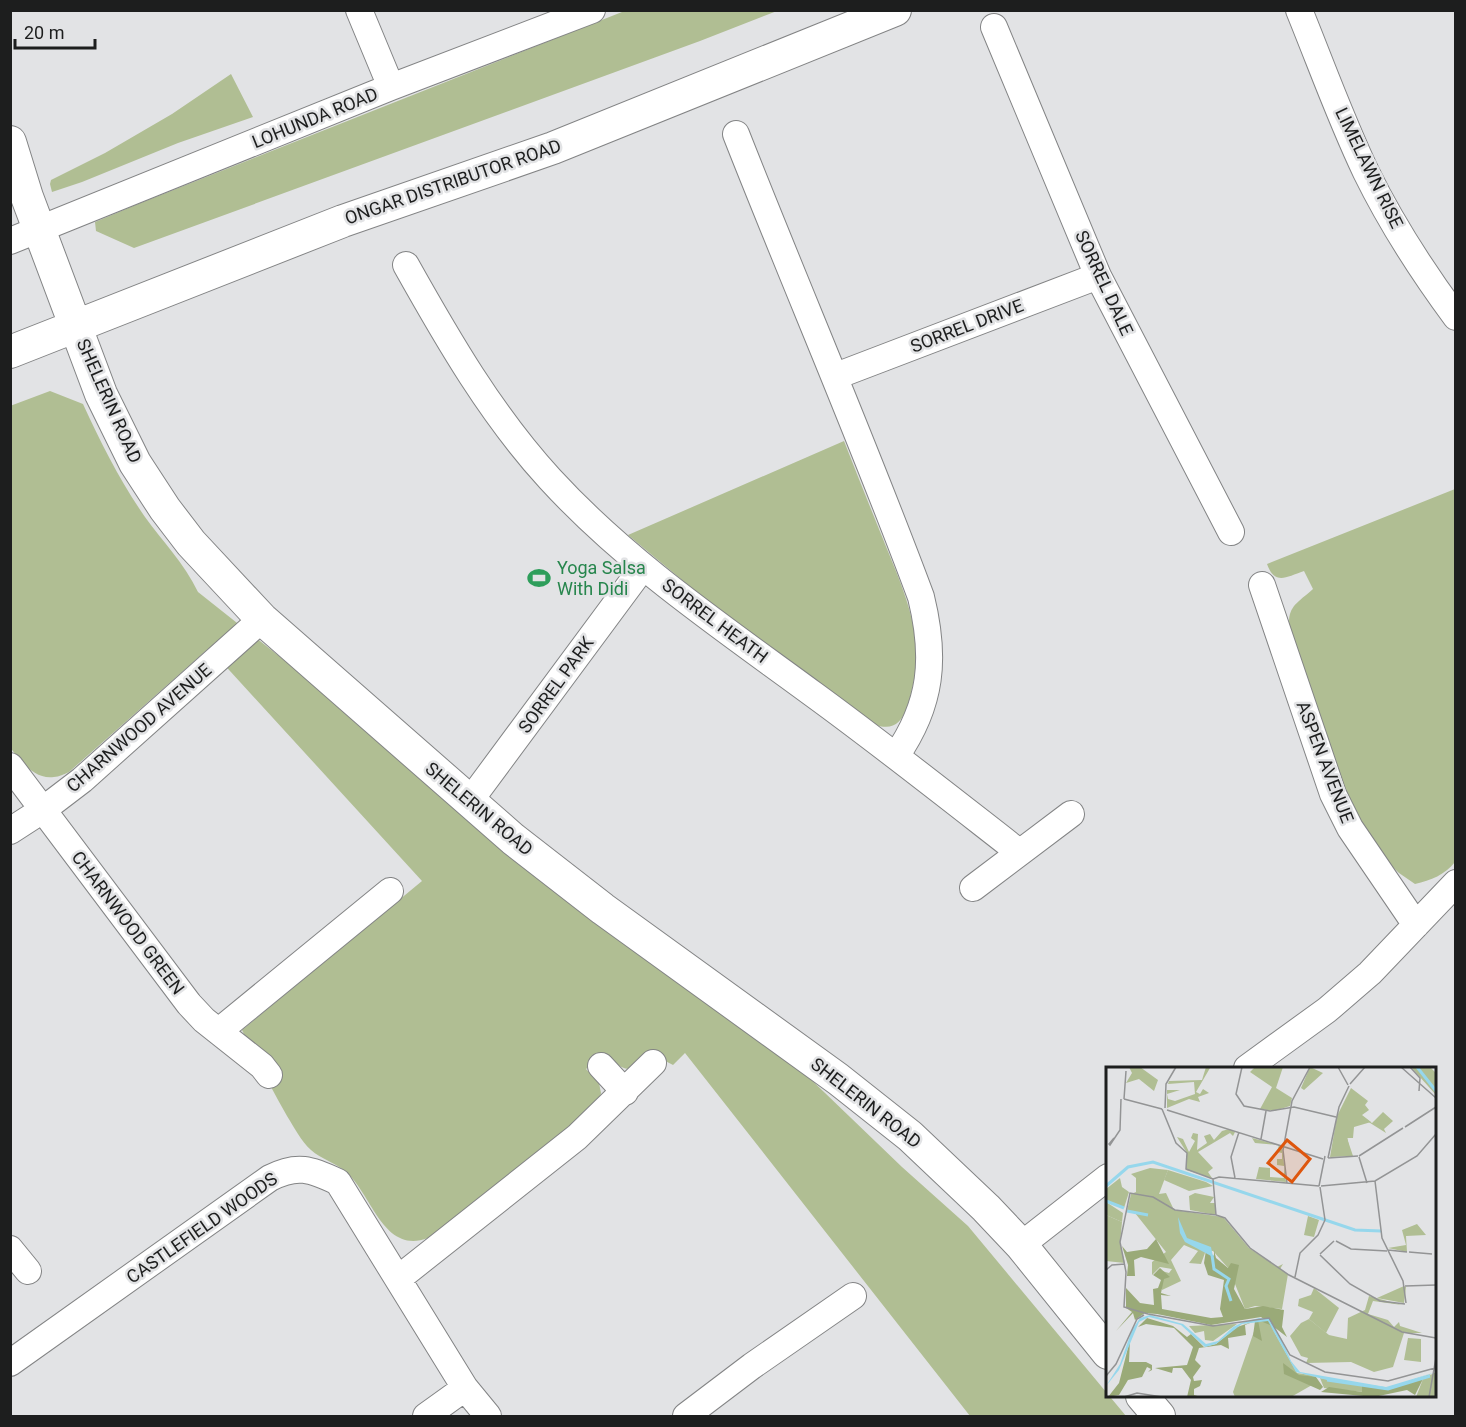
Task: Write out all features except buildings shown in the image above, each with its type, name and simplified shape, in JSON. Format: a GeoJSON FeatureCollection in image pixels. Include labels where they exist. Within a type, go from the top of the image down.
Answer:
{"type":"FeatureCollection","features":[{"type":"Feature","properties":{"kind":"street"},"geometry":{"type":"LineString","coordinates":[[359,10],[391,87]]}},
{"type":"Feature","properties":{"kind":"street","name":"LOHUNDA ROAD"},"geometry":{"type":"LineString","coordinates":[[10,241],[391,87],[592,10]]}},
{"type":"Feature","properties":{"kind":"street","name":"ONGAR DISTRIBUTOR ROAD"},"geometry":{"type":"LineString","coordinates":[[10,352],[343,221],[553,148],[895,10]]}},
{"type":"Feature","properties":{"kind":"street","name":"LIMELAWN RISE"},"geometry":{"type":"LineString","coordinates":[[1299,10],[1366,171],[1401,235],[1455,317]]}},
{"type":"Feature","properties":{"kind":"street","name":"SORREL DALE"},"geometry":{"type":"LineString","coordinates":[[994,27],[1098,276],[1231,532]]}},
{"type":"Feature","properties":{"kind":"street"},"geometry":{"type":"LineString","coordinates":[[736,134],[786,261],[836,376],[921,597],[928,626],[928,680],[920,713],[911,734],[896,756]]}},
{"type":"Feature","properties":{"kind":"street","name":"SHELERIN ROAD"},"geometry":{"type":"LineString","coordinates":[[10,142],[27,196],[101,394],[135,463],[165,509],[191,543],[262,619],[468,802],[569,884],[838,1079],[894,1123],[986,1208],[1021,1245],[1106,1352]]}},
{"type":"Feature","properties":{"kind":"street","name":"SORREL HEATH"},"geometry":{"type":"LineString","coordinates":[[406,265],[439,323],[502,421],[558,488],[643,567],[896,756],[1019,852]]}},
{"type":"Feature","properties":{"kind":"street","name":"SORREL DRIVE"},"geometry":{"type":"LineString","coordinates":[[836,376],[1098,276]]}},
{"type":"Feature","properties":{"kind":"street","name":"SORREL PARK"},"geometry":{"type":"LineString","coordinates":[[468,802],[643,567]]}},
{"type":"Feature","properties":{"kind":"street","name":"ASPEN AVENUE"},"geometry":{"type":"LineString","coordinates":[[1262,585],[1333,794],[1350,828],[1416,925]]}},
{"type":"Feature","properties":{"kind":"street","name":"CHARNWOOD AVENUE"},"geometry":{"type":"LineString","coordinates":[[10,831],[82,780],[262,619]]}},
{"type":"Feature","properties":{"kind":"street","name":"CHARNWOOD GREEN"},"geometry":{"type":"LineString","coordinates":[[10,766],[169,980],[204,1020],[262,1066],[269,1075]]}},
{"type":"Feature","properties":{"kind":"street"},"geometry":{"type":"LineString","coordinates":[[973,888],[1071,814]]}},
{"type":"Feature","properties":{"kind":"street"},"geometry":{"type":"LineString","coordinates":[[1248,1067],[1327,1010],[1370,973],[1455,883]]}},
{"type":"Feature","properties":{"kind":"street"},"geometry":{"type":"LineString","coordinates":[[219,1031],[390,891]]}},
{"type":"Feature","properties":{"kind":"street"},"geometry":{"type":"LineString","coordinates":[[399,1278],[578,1137],[653,1063]]}},
{"type":"Feature","properties":{"kind":"street"},"geometry":{"type":"LineString","coordinates":[[601,1066],[625,1092]]}},
{"type":"Feature","properties":{"kind":"street","name":"CASTLEFIELD WOODS"},"geometry":{"type":"LineString","coordinates":[[10,1364],[270,1178],[286,1170],[313,1172],[338,1182],[465,1388],[488,1416]]}},
{"type":"Feature","properties":{"kind":"street"},"geometry":{"type":"LineString","coordinates":[[1021,1245],[1106,1179]]}},
{"type":"Feature","properties":{"kind":"street"},"geometry":{"type":"LineString","coordinates":[[10,1249],[28,1271]]}},
{"type":"Feature","properties":{"kind":"street"},"geometry":{"type":"LineString","coordinates":[[686,1416],[752,1366],[853,1296]]}},
{"type":"Feature","properties":{"kind":"street"},"geometry":{"type":"LineString","coordinates":[[426,1416],[465,1388]]}},
{"type":"Feature","properties":{"kind":"street"},"geometry":{"type":"LineString","coordinates":[[1144,1397],[1159,1416]]}},
{"type":"Feature","properties":{"kind":"green space"},"geometry":{"type":"Polygon","coordinates":[[[627,10],[777,11],[134,248],[96,231],[95,222],[138,204],[627,10]]]}},
{"type":"Feature","properties":{"kind":"green space"},"geometry":{"type":"Polygon","coordinates":[[[231,74],[253,117],[178,143],[52,192],[51,180],[105,153],[172,114],[231,74]]]}},
{"type":"Feature","properties":{"kind":"green space"},"geometry":{"type":"Polygon","coordinates":[[[50,391],[83,404],[127,490],[180,562],[198,592],[799,1068],[902,1167],[968,1226],[1106,1392],[1106,1397],[1110,1397],[1126,1416],[970,1416],[685,1053],[673,1065],[652,1054],[628,1069],[605,1054],[586,1069],[599,1083],[601,1093],[599,1102],[569,1131],[428,1238],[413,1241],[400,1238],[389,1230],[346,1172],[315,1153],[301,1138],[275,1095],[242,1030],[422,881],[209,648],[69,772],[56,777],[41,776],[23,763],[10,747],[10,406],[50,391]]]}},
{"type":"Feature","properties":{"kind":"green space"},"geometry":{"type":"Polygon","coordinates":[[[844,441],[900,581],[912,621],[915,641],[916,662],[913,684],[905,713],[894,725],[885,727],[873,724],[700,595],[628,535],[844,441]]]}},
{"type":"Feature","properties":{"kind":"green space"},"geometry":{"type":"Polygon","coordinates":[[[1455,489],[1455,862],[1437,876],[1415,884],[1383,858],[1370,840],[1347,796],[1290,633],[1289,617],[1293,607],[1313,589],[1304,571],[1282,578],[1274,575],[1267,564],[1455,489]]]}},
{"type":"Feature","properties":{"kind":"place","name":"Yoga Salsa With Didi"},"geometry":{"type":"Point","coordinates":[539,578]}}]}
